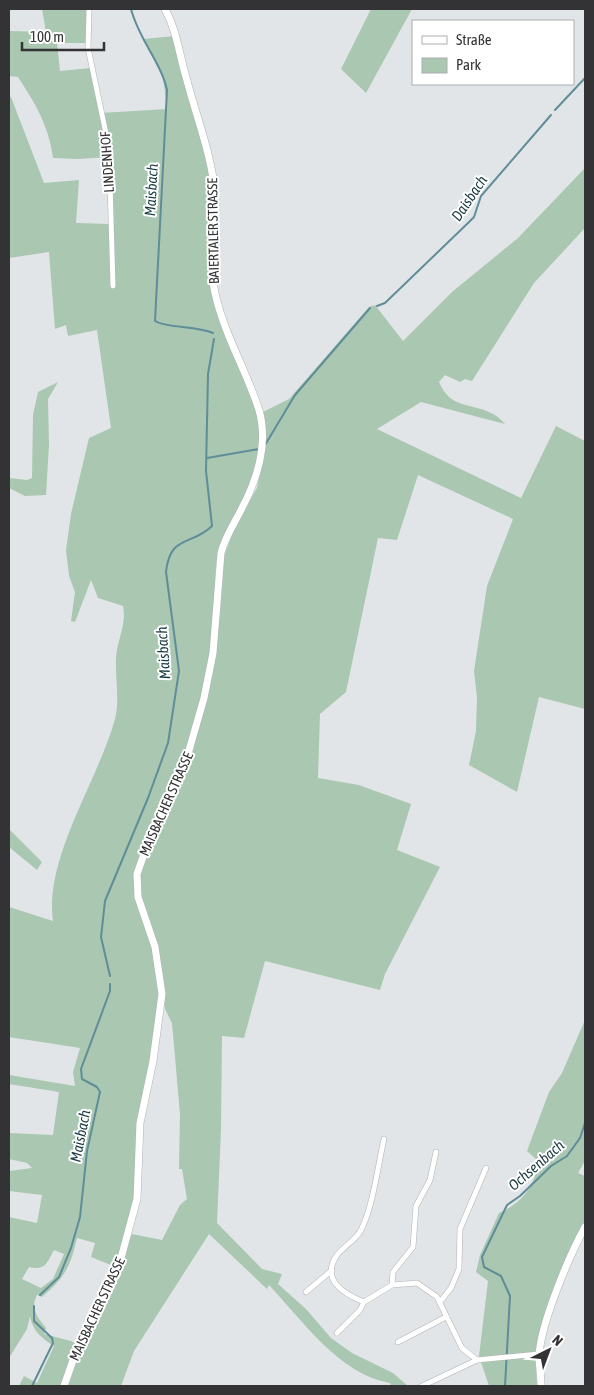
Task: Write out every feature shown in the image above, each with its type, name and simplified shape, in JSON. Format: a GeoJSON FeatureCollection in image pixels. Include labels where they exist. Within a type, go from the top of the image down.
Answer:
{"type":"FeatureCollection","features":[{"type":"Feature","properties":{"kind":"street","name":"LINDENHOF"},"geometry":{"type":"LineString","coordinates":[[89,9],[89,55],[109,148],[113,286]]}},
{"type":"Feature","properties":{"kind":"street","name":"BAIERTALER STRASSE"},"geometry":{"type":"LineString","coordinates":[[165,9],[177,38],[185,74],[212,167],[215,197],[212,272],[215,292],[230,339],[262,420],[261,452]]}},
{"type":"Feature","properties":{"kind":"street","name":"MAISBACHER STRASSE"},"geometry":{"type":"LineString","coordinates":[[64,1386],[79,1343],[106,1297],[117,1273],[126,1246],[138,1193],[139,1133],[162,994],[156,947],[138,897],[138,869],[150,837],[188,756],[204,698],[213,653],[222,550],[256,481],[261,452]]}},
{"type":"Feature","properties":{"kind":"street"},"geometry":{"type":"LineString","coordinates":[[364,1302],[345,1295],[337,1286],[332,1276],[332,1270],[337,1255],[361,1231],[369,1209],[384,1139]]}},
{"type":"Feature","properties":{"kind":"street"},"geometry":{"type":"LineString","coordinates":[[392,1285],[393,1272],[413,1247],[416,1206],[430,1180],[436,1152]]}},
{"type":"Feature","properties":{"kind":"street"},"geometry":{"type":"LineString","coordinates":[[440,1302],[451,1288],[459,1269],[460,1229],[486,1168]]}},
{"type":"Feature","properties":{"kind":"street"},"geometry":{"type":"LineString","coordinates":[[541,1386],[539,1354],[556,1293],[585,1227]]}},
{"type":"Feature","properties":{"kind":"street"},"geometry":{"type":"LineString","coordinates":[[306,1292],[332,1270]]}},
{"type":"Feature","properties":{"kind":"street"},"geometry":{"type":"LineString","coordinates":[[337,1333],[360,1310],[364,1302],[392,1285],[417,1283],[428,1289],[440,1302],[462,1348],[477,1360]]}},
{"type":"Feature","properties":{"kind":"street"},"geometry":{"type":"LineString","coordinates":[[398,1342],[446,1317]]}},
{"type":"Feature","properties":{"kind":"street"},"geometry":{"type":"LineString","coordinates":[[422,1386],[477,1360],[539,1354]]}},
{"type":"Feature","properties":{"kind":"green space"},"geometry":{"type":"Polygon","coordinates":[[[42,9],[87,9],[86,43],[57,43],[60,71],[90,68],[100,113],[167,109],[163,77],[143,39],[175,36],[211,170],[211,277],[257,410],[260,438],[256,477],[219,550],[216,563],[213,642],[203,698],[183,767],[135,873],[152,944],[159,995],[149,1063],[136,1189],[116,1267],[91,1257],[95,1243],[77,1238],[66,1271],[56,1284],[42,1297],[37,1295],[35,1300],[34,1308],[46,1328],[44,1334],[76,1344],[62,1386],[19,1386],[24,1376],[37,1383],[54,1346],[38,1334],[30,1316],[27,1329],[9,1358],[9,1217],[37,1223],[42,1195],[9,1191],[9,1171],[32,1168],[27,1163],[9,1159],[9,1133],[53,1135],[59,1092],[9,1084],[9,1075],[75,1086],[73,1072],[80,1048],[9,1037],[9,907],[53,921],[52,897],[56,872],[74,820],[97,768],[115,719],[117,704],[116,658],[124,619],[123,606],[98,598],[91,580],[75,622],[71,621],[75,592],[69,576],[66,550],[71,514],[89,438],[111,428],[97,330],[68,336],[66,325],[55,329],[49,252],[9,258],[9,97],[11,97],[44,183],[79,180],[76,223],[109,224],[108,157],[53,158],[45,125],[35,106],[18,77],[9,76],[9,31],[46,32],[42,9]],[[54,1250],[45,1265],[39,1268],[29,1267],[22,1279],[41,1288],[53,1279],[64,1254],[54,1250]]]}},
{"type":"Feature","properties":{"kind":"green space"},"geometry":{"type":"Polygon","coordinates":[[[371,9],[412,9],[366,93],[341,69],[371,9]]]}},
{"type":"Feature","properties":{"kind":"green space"},"geometry":{"type":"Polygon","coordinates":[[[585,168],[585,228],[534,283],[472,381],[465,379],[460,382],[445,375],[439,382],[449,397],[462,404],[485,410],[498,417],[505,424],[421,402],[377,429],[521,498],[556,426],[585,441],[585,709],[539,697],[517,792],[469,765],[476,731],[477,697],[474,671],[487,586],[513,519],[418,475],[397,540],[378,538],[346,692],[320,714],[318,778],[359,785],[411,804],[397,850],[440,867],[385,974],[380,990],[265,961],[244,1038],[222,1036],[217,1223],[262,1269],[282,1274],[278,1284],[306,1309],[331,1338],[352,1353],[393,1373],[408,1386],[391,1386],[390,1383],[372,1378],[354,1369],[338,1358],[269,1285],[267,1289],[209,1234],[134,1351],[121,1386],[68,1386],[83,1343],[100,1312],[132,1234],[162,1240],[180,1205],[187,1199],[182,1169],[179,1169],[180,1114],[172,1023],[165,1009],[158,945],[140,899],[139,881],[142,862],[190,761],[205,706],[220,616],[224,557],[235,526],[257,488],[263,459],[263,412],[289,399],[369,307],[375,305],[403,341],[452,292],[518,238],[585,168]]]}},
{"type":"Feature","properties":{"kind":"green space"},"geometry":{"type":"Polygon","coordinates":[[[58,382],[48,399],[49,445],[46,495],[25,496],[9,488],[9,478],[27,480],[32,478],[33,415],[38,392],[58,382]]]}},
{"type":"Feature","properties":{"kind":"green space"},"geometry":{"type":"Polygon","coordinates":[[[9,829],[42,862],[37,870],[9,847],[9,829]]]}},
{"type":"Feature","properties":{"kind":"green space"},"geometry":{"type":"Polygon","coordinates":[[[585,1020],[585,1161],[578,1173],[585,1176],[585,1222],[537,1350],[535,1351],[537,1386],[489,1386],[479,1356],[488,1281],[476,1272],[480,1255],[499,1213],[515,1204],[531,1185],[537,1160],[527,1151],[549,1092],[562,1073],[585,1020]]]}},
{"type":"Feature","properties":{"kind":"waterway","name":"Maisbach"},"geometry":{"type":"LineString","coordinates":[[131,9],[139,31],[160,70],[167,90],[155,321],[166,325],[213,333]]}},
{"type":"Feature","properties":{"kind":"waterway","name":"Daisbach"},"geometry":{"type":"LineString","coordinates":[[555,110],[585,78]]}},
{"type":"Feature","properties":{"kind":"waterway","name":"Daisbach"},"geometry":{"type":"LineString","coordinates":[[377,306],[385,303],[474,217],[481,196],[551,115]]}},
{"type":"Feature","properties":{"kind":"waterway","name":"Daisbach"},"geometry":{"type":"LineString","coordinates":[[265,445],[295,395],[370,308]]}},
{"type":"Feature","properties":{"kind":"waterway","name":"Maisbach"},"geometry":{"type":"LineString","coordinates":[[110,976],[101,937],[105,901],[148,798],[168,743],[179,671],[166,572],[168,560],[177,546],[212,526],[206,471],[208,374],[214,339]]}},
{"type":"Feature","properties":{"kind":"waterway","name":"Daisbach"},"geometry":{"type":"LineString","coordinates":[[207,458],[259,449]]}},
{"type":"Feature","properties":{"kind":"waterway","name":"Maisbach"},"geometry":{"type":"LineString","coordinates":[[40,1295],[59,1277],[71,1248],[80,1217],[87,1151],[100,1092],[97,1087],[82,1079],[81,1069],[110,991],[110,984]]}},
{"type":"Feature","properties":{"kind":"waterway","name":"Ochsenbach"},"geometry":{"type":"LineString","coordinates":[[505,1386],[510,1296],[501,1276],[484,1267],[482,1257],[507,1205],[520,1196],[551,1166],[567,1156],[580,1138],[585,1123]]}},
{"type":"Feature","properties":{"kind":"waterway","name":"Maisbach"},"geometry":{"type":"LineString","coordinates":[[32,1386],[53,1343],[52,1338],[34,1321],[34,1306]]}}]}
